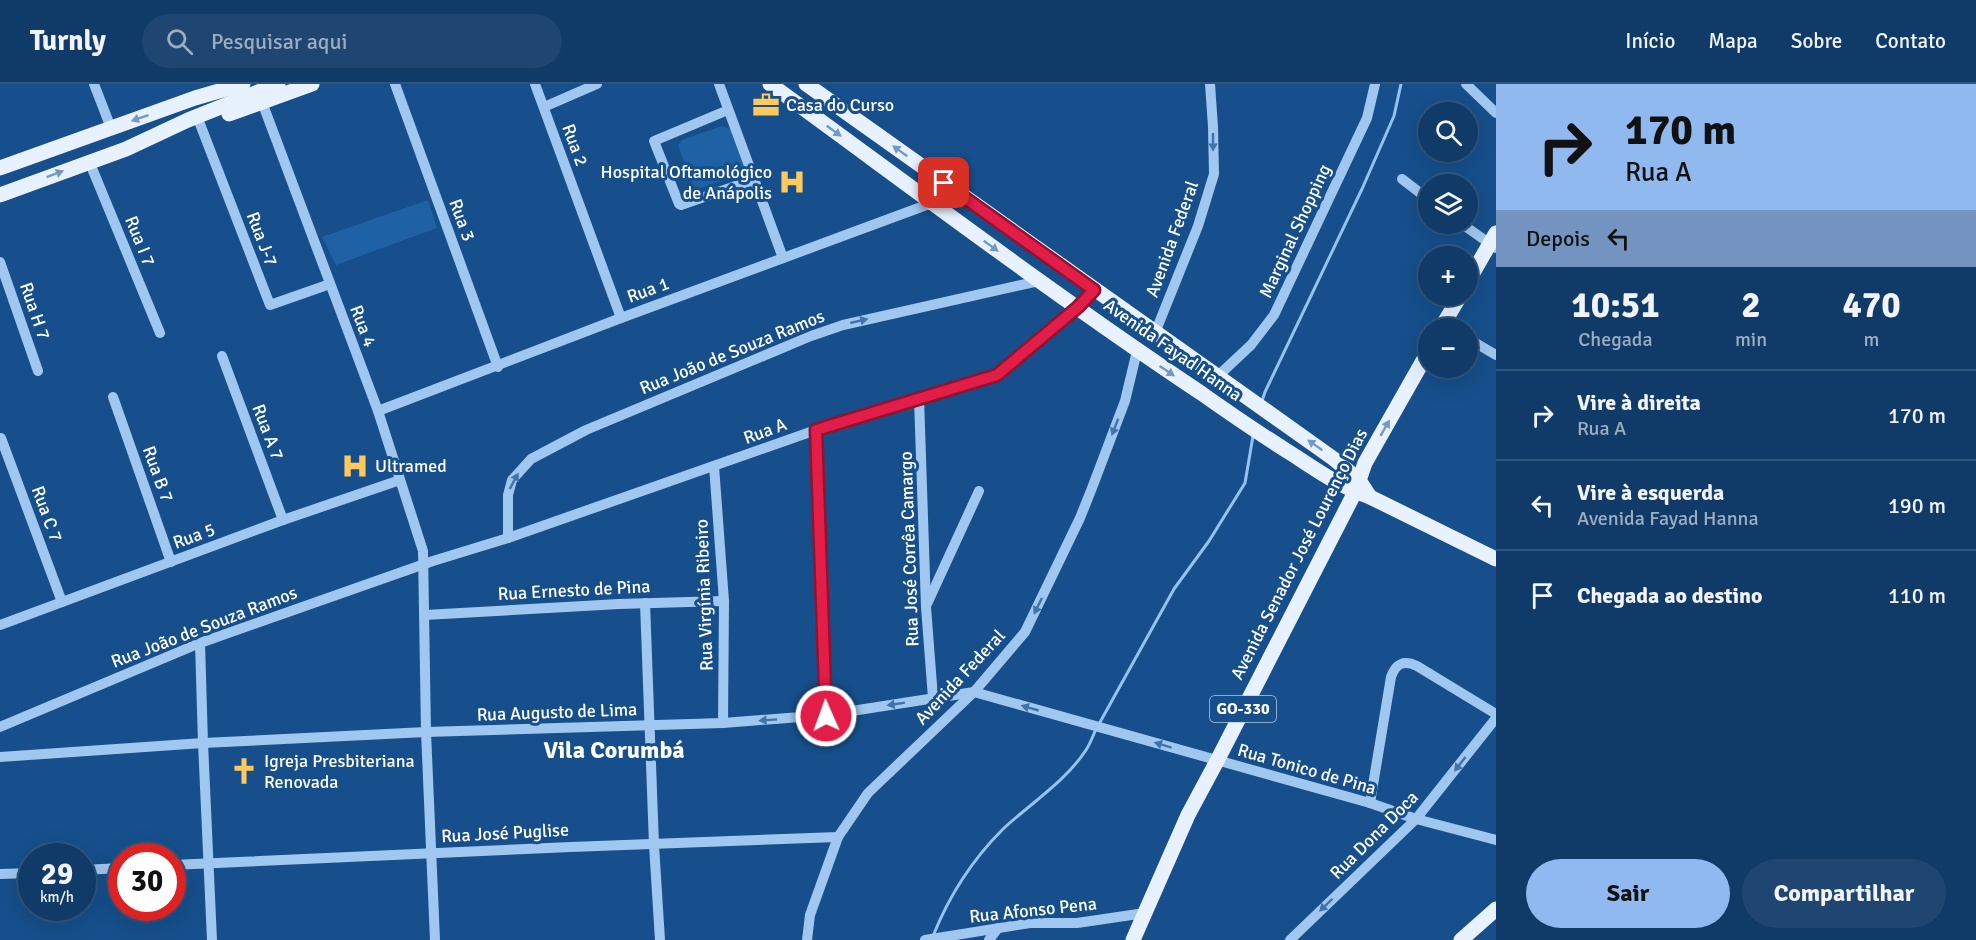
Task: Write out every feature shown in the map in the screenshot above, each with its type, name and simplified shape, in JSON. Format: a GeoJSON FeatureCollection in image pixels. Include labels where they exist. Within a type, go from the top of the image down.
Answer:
{"type":"FeatureCollection","features":[{"type":"Feature","properties":{"kind":"main road"},"geometry":{"type":"LineString","coordinates":[[195,98],[222,84]]}},
{"type":"Feature","properties":{"kind":"main road"},"geometry":{"type":"LineString","coordinates":[[0,168],[195,98],[243,84]]}},
{"type":"Feature","properties":{"kind":"main road"},"geometry":{"type":"LineString","coordinates":[[0,195],[126,149],[188,120],[278,84]]}},
{"type":"Feature","properties":{"kind":"main road"},"geometry":{"type":"LineString","coordinates":[[160,133],[200,124],[312,84]]}},
{"type":"Feature","properties":{"kind":"main road","name":"Avenida Fayad Hanna"},"geometry":{"type":"LineString","coordinates":[[770,84],[1137,351],[1326,477],[1357,486]]}},
{"type":"Feature","properties":{"kind":"main road","name":"Avenida Fayad Hanna"},"geometry":{"type":"LineString","coordinates":[[806,84],[1155,333],[1219,375],[1334,459],[1357,486]]}},
{"type":"Feature","properties":{"kind":"main road"},"geometry":{"type":"LineString","coordinates":[[857,147],[869,129]]}},
{"type":"Feature","properties":{"kind":"main road"},"geometry":{"type":"LineString","coordinates":[[1478,266],[1494,242]]}},
{"type":"Feature","properties":{"kind":"main road","name":"Avenida Senador José Lourenço Dias"},"geometry":{"type":"LineString","coordinates":[[1133,940],[1188,814],[1357,486],[1365,463],[1418,370]]}},
{"type":"Feature","properties":{"kind":"main road"},"geometry":{"type":"LineString","coordinates":[[1357,486],[1370,497],[1496,559]]}},
{"type":"Feature","properties":{"kind":"main road"},"geometry":{"type":"LineString","coordinates":[[1461,940],[1496,909]]}},
{"type":"Feature","properties":{"kind":"street"},"geometry":{"type":"LineString","coordinates":[[94,84],[111,128]]}},
{"type":"Feature","properties":{"kind":"street","name":"Rua 3"},"geometry":{"type":"LineString","coordinates":[[395,84],[498,366]]}},
{"type":"Feature","properties":{"kind":"street","name":"Rua 2"},"geometry":{"type":"LineString","coordinates":[[535,84],[621,318]]}},
{"type":"Feature","properties":{"kind":"street"},"geometry":{"type":"LineString","coordinates":[[544,107],[597,84]]}},
{"type":"Feature","properties":{"kind":"street"},"geometry":{"type":"LineString","coordinates":[[719,84],[783,258]]}},
{"type":"Feature","properties":{"kind":"street","name":"Avenida Federal"},"geometry":{"type":"LineString","coordinates":[[1155,333],[1198,226],[1214,174],[1210,84]]}},
{"type":"Feature","properties":{"kind":"street","name":"Marginal Shopping"},"geometry":{"type":"LineString","coordinates":[[1219,375],[1251,345],[1274,315],[1367,118],[1375,84]]}},
{"type":"Feature","properties":{"kind":"street"},"geometry":{"type":"LineString","coordinates":[[1466,84],[1496,113]]}},
{"type":"Feature","properties":{"kind":"street","name":"Rua 4"},"geometry":{"type":"LineString","coordinates":[[262,102],[378,411],[423,551],[426,732],[435,940]]}},
{"type":"Feature","properties":{"kind":"street"},"geometry":{"type":"LineString","coordinates":[[728,110],[654,141],[681,205],[753,180]]}},
{"type":"Feature","properties":{"kind":"street","name":"Rua J-7"},"geometry":{"type":"LineString","coordinates":[[200,124],[270,305],[330,284]]}},
{"type":"Feature","properties":{"kind":"street","name":"Rua I 7"},"geometry":{"type":"LineString","coordinates":[[89,161],[160,333]]}},
{"type":"Feature","properties":{"kind":"street"},"geometry":{"type":"LineString","coordinates":[[1402,179],[1418,191]]}},
{"type":"Feature","properties":{"kind":"street","name":"Rua 1"},"geometry":{"type":"LineString","coordinates":[[378,411],[621,318],[932,204]]}},
{"type":"Feature","properties":{"kind":"street"},"geometry":{"type":"LineString","coordinates":[[1478,233],[1494,242]]}},
{"type":"Feature","properties":{"kind":"street","name":"Rua H 7"},"geometry":{"type":"LineString","coordinates":[[0,262],[38,370]]}},
{"type":"Feature","properties":{"kind":"street","name":"Rua João de Souza Ramos"},"geometry":{"type":"LineString","coordinates":[[508,538],[508,495],[512,480],[531,459],[586,430],[811,336],[843,325],[1039,281]]}},
{"type":"Feature","properties":{"kind":"street","name":"Rua A"},"geometry":{"type":"LineString","coordinates":[[423,565],[508,538],[816,430],[997,375],[1078,307],[1094,290]]}},
{"type":"Feature","properties":{"kind":"street"},"geometry":{"type":"LineString","coordinates":[[1478,344],[1496,355]]}},
{"type":"Feature","properties":{"kind":"street","name":"Avenida Federal"},"geometry":{"type":"LineString","coordinates":[[807,940],[810,915],[838,837],[868,793],[975,692],[1025,632],[1080,518],[1125,401],[1137,351]]}},
{"type":"Feature","properties":{"kind":"street","name":"Rua A 7"},"geometry":{"type":"LineString","coordinates":[[222,356],[283,520]]}},
{"type":"Feature","properties":{"kind":"street","name":"Rua B 7"},"geometry":{"type":"LineString","coordinates":[[113,398],[171,562]]}},
{"type":"Feature","properties":{"kind":"street","name":"Rua José Corrêa Camargo"},"geometry":{"type":"LineString","coordinates":[[920,398],[926,608],[933,698]]}},
{"type":"Feature","properties":{"kind":"street"},"geometry":{"type":"LineString","coordinates":[[816,430],[826,716]]}},
{"type":"Feature","properties":{"kind":"street","name":"Rua C 7"},"geometry":{"type":"LineString","coordinates":[[1,438],[62,602]]}},
{"type":"Feature","properties":{"kind":"street","name":"Rua Virgínia Ribeiro"},"geometry":{"type":"LineString","coordinates":[[714,466],[724,601],[723,723]]}},
{"type":"Feature","properties":{"kind":"street","name":"Rua 5"},"geometry":{"type":"LineString","coordinates":[[0,625],[283,520],[400,480]]}},
{"type":"Feature","properties":{"kind":"street"},"geometry":{"type":"LineString","coordinates":[[926,608],[979,491]]}},
{"type":"Feature","properties":{"kind":"street","name":"Rua João de Souza Ramos"},"geometry":{"type":"LineString","coordinates":[[0,727],[200,643],[423,565]]}},
{"type":"Feature","properties":{"kind":"street","name":"Rua Ernesto de Pina"},"geometry":{"type":"LineString","coordinates":[[425,615],[724,601]]}},
{"type":"Feature","properties":{"kind":"street"},"geometry":{"type":"LineString","coordinates":[[645,603],[660,940]]}},
{"type":"Feature","properties":{"kind":"street"},"geometry":{"type":"LineString","coordinates":[[200,643],[202,743],[212,940]]}},
{"type":"Feature","properties":{"kind":"street"},"geometry":{"type":"LineString","coordinates":[[1370,803],[1391,677],[1394,668],[1400,663],[1409,662],[1417,666],[1496,716]]}},
{"type":"Feature","properties":{"kind":"street","name":"Rua Augusto de Lima"},"geometry":{"type":"LineString","coordinates":[[0,757],[202,743],[426,732],[723,723],[826,716],[975,692],[1109,729]]}},
{"type":"Feature","properties":{"kind":"street","name":"Rua Dona Doca"},"geometry":{"type":"LineString","coordinates":[[1290,940],[1416,819],[1496,716]]}},
{"type":"Feature","properties":{"kind":"street","name":"Rua Tonico de Pina"},"geometry":{"type":"LineString","coordinates":[[1109,729],[1370,803],[1416,819],[1496,840]]}},
{"type":"Feature","properties":{"kind":"street","name":"Rua José Puglise"},"geometry":{"type":"LineString","coordinates":[[186,864],[838,837]]}},
{"type":"Feature","properties":{"kind":"street"},"geometry":{"type":"LineString","coordinates":[[0,874],[18,873]]}},
{"type":"Feature","properties":{"kind":"street","name":"Rua Afonso Pena"},"geometry":{"type":"LineString","coordinates":[[925,940],[1030,923],[1077,922],[1145,912]]}},
{"type":"Feature","properties":{"kind":"street"},"geometry":{"type":"LineString","coordinates":[[989,940],[998,928]]}},
{"type":"Feature","properties":{"kind":"shaded area"},"geometry":{"type":"Polygon","coordinates":[[[722,126],[732,130],[745,169],[741,174],[698,189],[693,185],[678,145],[682,140],[722,126]]]}},
{"type":"Feature","properties":{"kind":"shaded area"},"geometry":{"type":"Polygon","coordinates":[[[428,200],[437,228],[336,265],[322,237],[428,200]]]}},
{"type":"Feature","properties":{"kind":"waterway"},"geometry":{"type":"LineString","coordinates":[[1262,401],[1362,189],[1394,116],[1401,84]]}},
{"type":"Feature","properties":{"kind":"waterway"},"geometry":{"type":"LineString","coordinates":[[1099,724],[1174,589],[1209,541],[1245,483],[1253,436]]}},
{"type":"Feature","properties":{"kind":"waterway"},"geometry":{"type":"LineString","coordinates":[[933,936],[954,892],[972,865],[1003,829],[1078,762],[1096,729]]}},
{"type":"Feature","properties":{"kind":"place","name":"Casa do Curso"},"geometry":{"type":"Point","coordinates":[766,105]}},
{"type":"Feature","properties":{"kind":"place","name":"Hospital Oftamológico de Anápolis"},"geometry":{"type":"Point","coordinates":[792,182]}},
{"type":"Feature","properties":{"kind":"place","name":"Ultramed"},"geometry":{"type":"Point","coordinates":[355,466]}},
{"type":"Feature","properties":{"kind":"place","name":"Igreja Presbiteriana Renovada"},"geometry":{"type":"Point","coordinates":[244,771]}},
{"type":"Feature","properties":{"kind":"district","name":"Vila Corumbá"},"geometry":{"type":"Point","coordinates":[614,750]}},
{"type":"Feature","properties":{"kind":"route"},"geometry":{"type":"LineString","coordinates":[[826,716],[816,430],[997,375],[1078,307],[1094,290],[944,183]]}}]}
